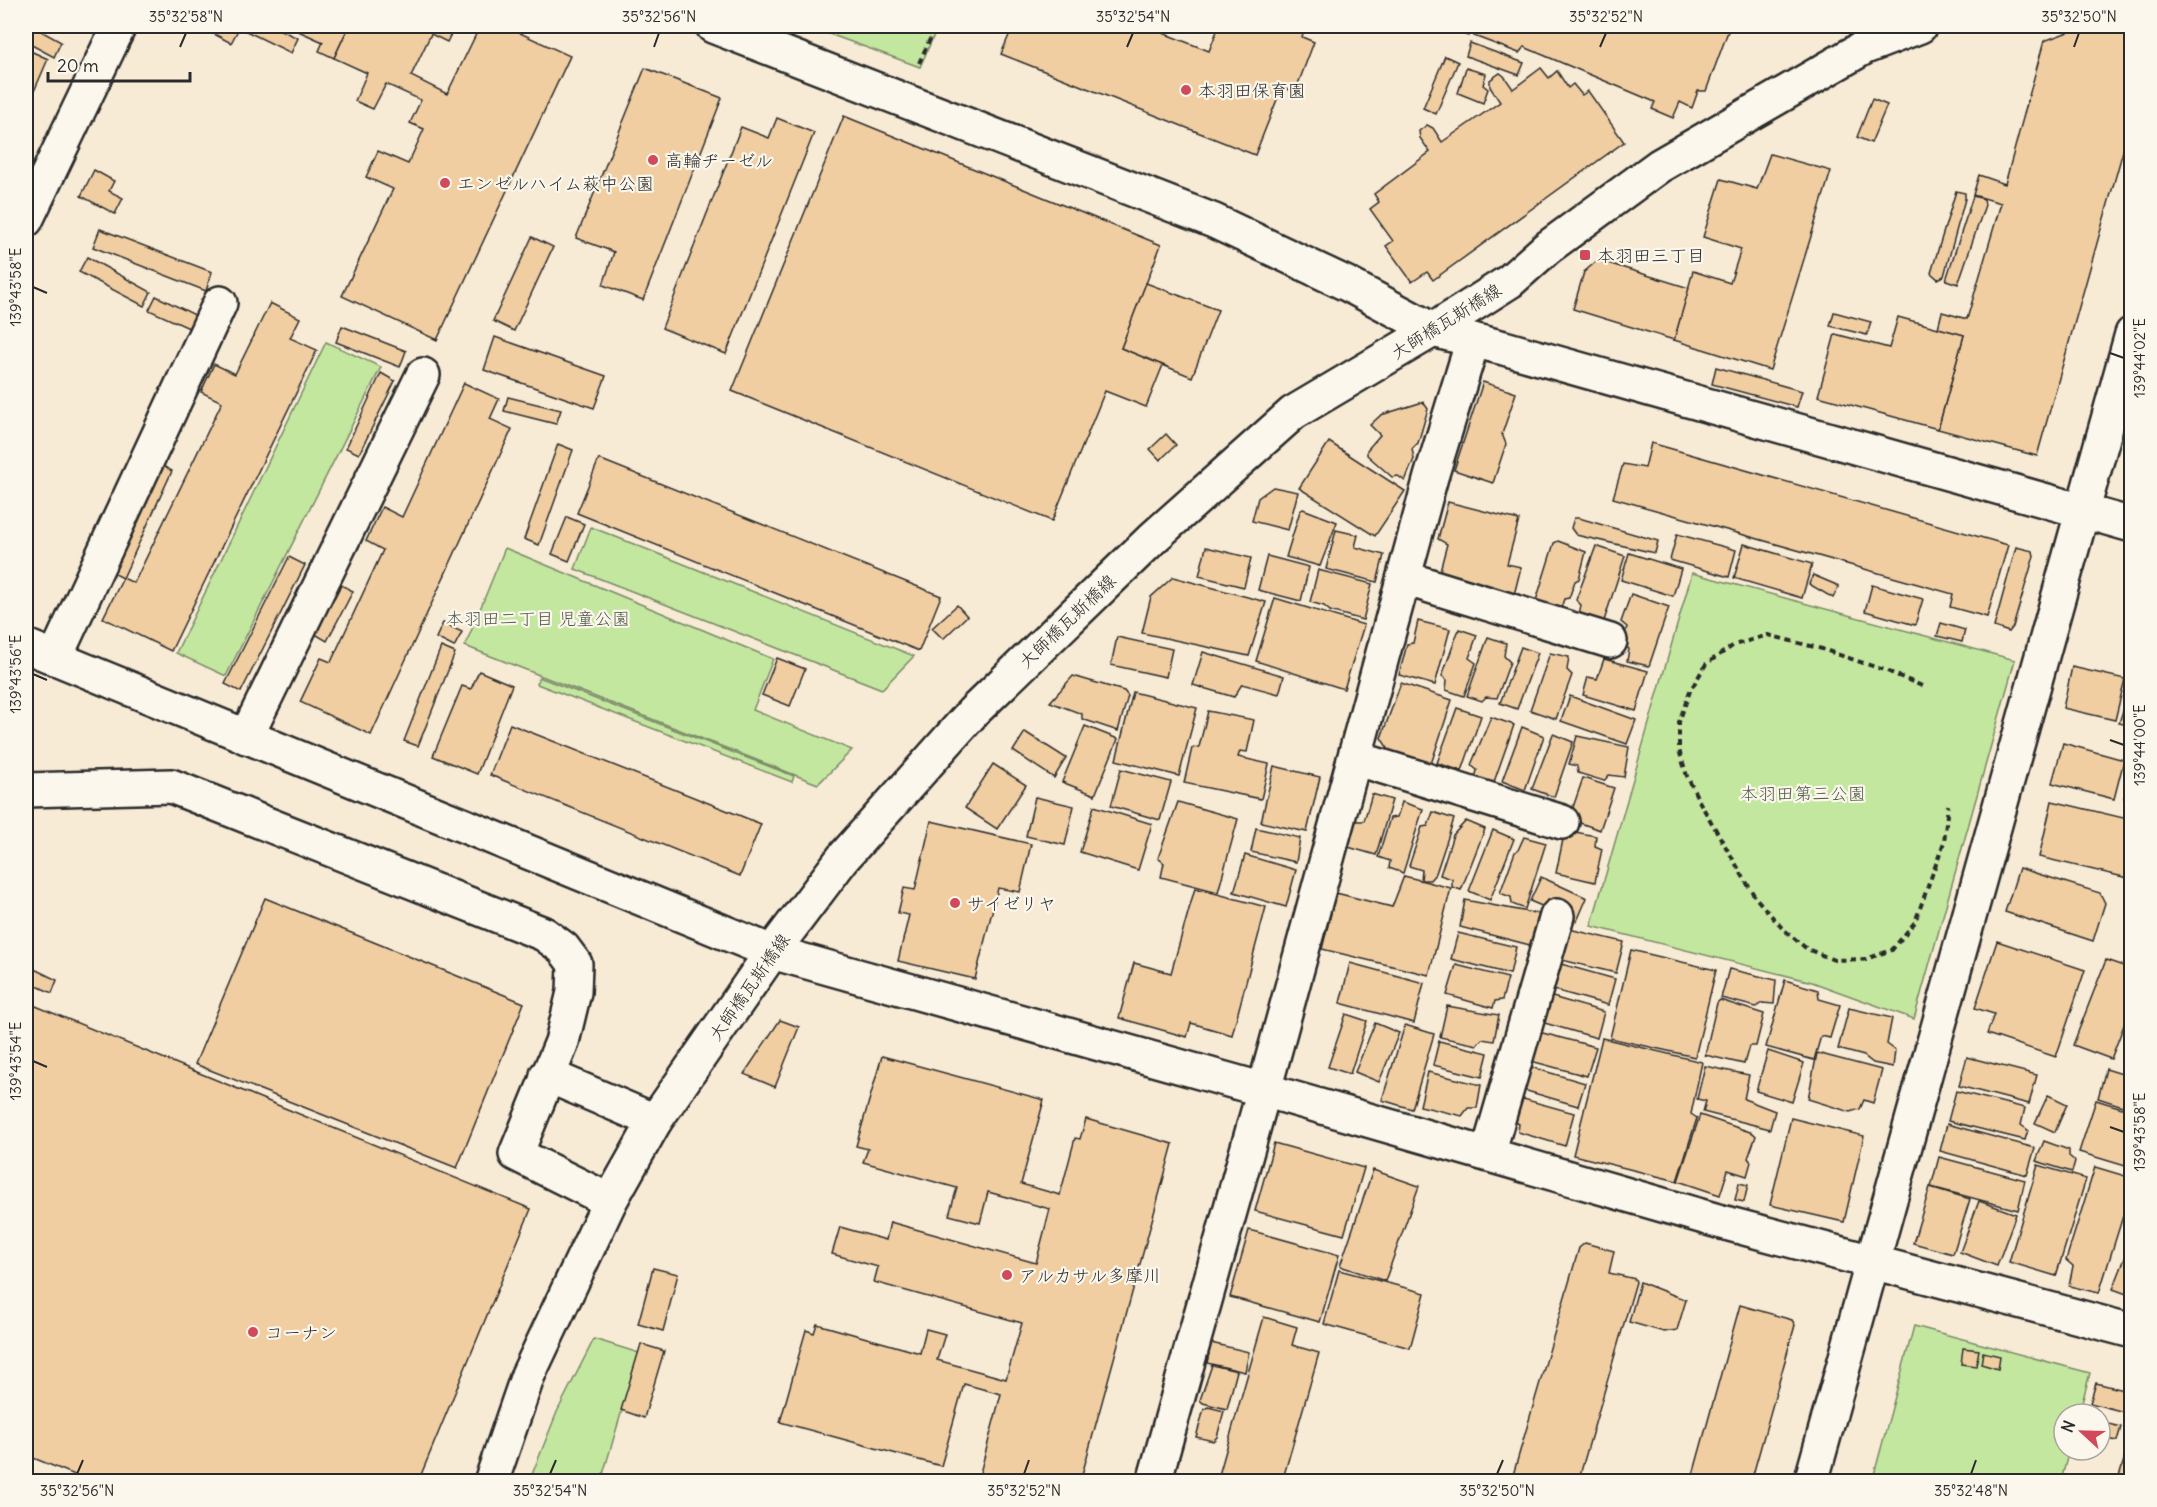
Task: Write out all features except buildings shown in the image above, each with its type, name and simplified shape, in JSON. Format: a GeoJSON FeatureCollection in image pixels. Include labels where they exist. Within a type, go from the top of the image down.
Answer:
{"type":"FeatureCollection","features":[{"type":"Feature","properties":{"kind":"street"},"geometry":{"type":"LineString","coordinates":[[26,220],[119,26]]}},
{"type":"Feature","properties":{"kind":"street"},"geometry":{"type":"LineString","coordinates":[[713,26],[1214,221],[1347,284],[1433,330],[2132,525]]}},
{"type":"Feature","properties":{"kind":"street","name":"大師橋瓦斯橋線"},"geometry":{"type":"LineString","coordinates":[[491,1482],[528,1375],[610,1201],[655,1121],[772,952],[843,858],[974,712],[1154,537],[1293,413],[1433,330],[1510,281],[1547,248],[1659,166],[1865,47],[1920,26]]}},
{"type":"Feature","properties":{"kind":"street"},"geometry":{"type":"LineString","coordinates":[[55,658],[220,303]]}},
{"type":"Feature","properties":{"kind":"street"},"geometry":{"type":"LineString","coordinates":[[1811,1482],[2132,334]]}},
{"type":"Feature","properties":{"kind":"street"},"geometry":{"type":"LineString","coordinates":[[1154,1482],[1264,1090],[1431,477],[1473,340]]}},
{"type":"Feature","properties":{"kind":"street"},"geometry":{"type":"LineString","coordinates":[[246,737],[423,375]]}},
{"type":"Feature","properties":{"kind":"street"},"geometry":{"type":"LineString","coordinates":[[1404,578],[1610,641]]}},
{"type":"Feature","properties":{"kind":"street"},"geometry":{"type":"LineString","coordinates":[[26,646],[772,952],[1264,1090],[1718,1221],[2132,1331]]}},
{"type":"Feature","properties":{"kind":"street"},"geometry":{"type":"LineString","coordinates":[[1355,758],[1562,822]]}},
{"type":"Feature","properties":{"kind":"street"},"geometry":{"type":"LineString","coordinates":[[26,790],[171,786],[544,934],[563,948],[575,964],[574,992],[566,1029],[516,1154],[610,1201]]}},
{"type":"Feature","properties":{"kind":"street"},"geometry":{"type":"LineString","coordinates":[[1488,1154],[1557,916]]}},
{"type":"Feature","properties":{"kind":"street"},"geometry":{"type":"LineString","coordinates":[[547,1075],[655,1121]]}},
{"type":"Feature","properties":{"kind":"path"},"geometry":{"type":"LineString","coordinates":[[1922,686],[1887,671],[1822,649],[1768,634],[1734,645],[1706,664],[1690,691],[1679,722],[1679,750],[1700,801],[1755,897],[1782,928],[1807,949],[1834,960],[1866,959],[1892,950],[1915,921],[1944,842],[1948,805]]}},
{"type":"Feature","properties":{"kind":"green space"},"geometry":{"type":"Polygon","coordinates":[[[823,26],[938,26],[920,67],[821,31],[823,26]]]}},
{"type":"Feature","properties":{"kind":"green space"},"geometry":{"type":"Polygon","coordinates":[[[326,342],[381,367],[226,676],[176,653],[326,342]]]}},
{"type":"Feature","properties":{"kind":"green space"},"geometry":{"type":"Polygon","coordinates":[[[591,527],[914,656],[882,689],[575,569],[591,527]]]}},
{"type":"Feature","properties":{"kind":"green space","name":"本羽田二丁目 児童公園"},"geometry":{"type":"Polygon","coordinates":[[[505,548],[773,659],[753,710],[852,750],[818,784],[465,646],[505,548]]]}},
{"type":"Feature","properties":{"kind":"green space","name":"本羽田第三公園"},"geometry":{"type":"Polygon","coordinates":[[[1692,573],[2015,660],[1914,1019],[1812,982],[1591,926],[1692,573]]]}},
{"type":"Feature","properties":{"kind":"green space"},"geometry":{"type":"Polygon","coordinates":[[[539,677],[794,776],[792,782],[537,684],[539,677]]]}},
{"type":"Feature","properties":{"kind":"green space"},"geometry":{"type":"Polygon","coordinates":[[[1914,1326],[2090,1373],[2082,1402],[2052,1402],[2052,1462],[2066,1462],[2061,1481],[1872,1482],[1914,1326]]]}},
{"type":"Feature","properties":{"kind":"green space"},"geometry":{"type":"Polygon","coordinates":[[[594,1339],[639,1353],[601,1481],[529,1482],[557,1412],[594,1339]]]}},
{"type":"Feature","properties":{"kind":"place","name":"本羽田保育園"},"geometry":{"type":"Point","coordinates":[1186,90]}},
{"type":"Feature","properties":{"kind":"place","name":"高輪ヂーゼル"},"geometry":{"type":"Point","coordinates":[653,160]}},
{"type":"Feature","properties":{"kind":"place","name":"エンゼルハイム萩中公園"},"geometry":{"type":"Point","coordinates":[445,183]}},
{"type":"Feature","properties":{"kind":"place","name":"本羽田三丁目"},"geometry":{"type":"Point","coordinates":[1585,255]}},
{"type":"Feature","properties":{"kind":"place","name":"サイゼリヤ"},"geometry":{"type":"Point","coordinates":[955,903]}},
{"type":"Feature","properties":{"kind":"place","name":"アルカサル多摩川"},"geometry":{"type":"Point","coordinates":[1007,1275]}},
{"type":"Feature","properties":{"kind":"place","name":"コーナン"},"geometry":{"type":"Point","coordinates":[253,1332]}}]}
